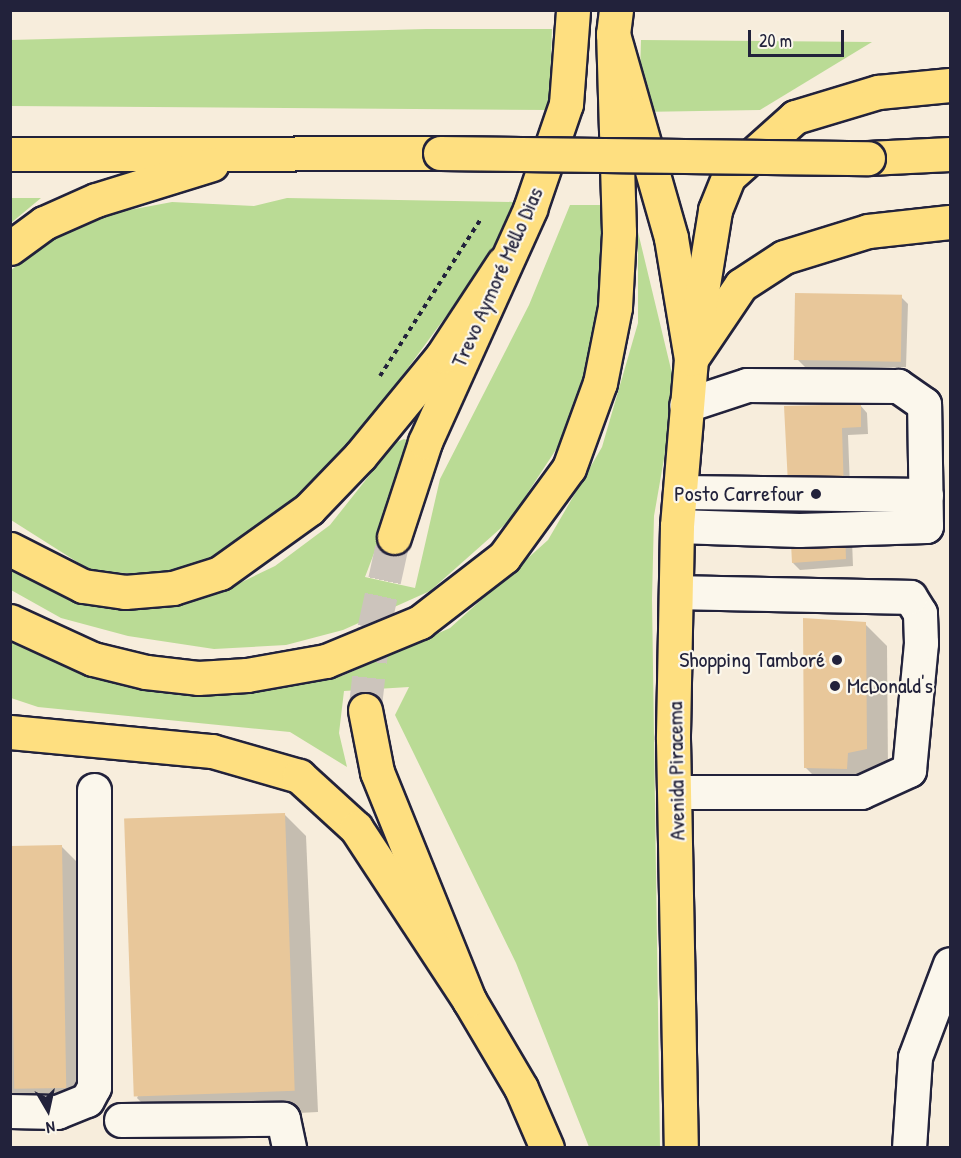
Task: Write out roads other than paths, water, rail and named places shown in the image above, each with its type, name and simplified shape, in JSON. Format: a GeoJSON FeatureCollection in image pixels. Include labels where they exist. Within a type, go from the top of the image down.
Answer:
{"type":"FeatureCollection","features":[{"type":"Feature","properties":{"kind":"main road","name":"Trevo Aymoré Mello Dias"},"geometry":{"type":"LineString","coordinates":[[394,537],[425,442],[503,262],[530,209],[566,104],[573,10]]}},
{"type":"Feature","properties":{"kind":"main road"},"geometry":{"type":"LineString","coordinates":[[615,22],[671,238],[691,359]]}},
{"type":"Feature","properties":{"kind":"main road"},"geometry":{"type":"LineString","coordinates":[[10,621],[93,659],[146,672],[198,678],[247,675],[326,661],[420,622],[504,557],[569,468],[600,383],[615,307],[619,232],[615,22]]}},
{"type":"Feature","properties":{"kind":"main road"},"geometry":{"type":"LineString","coordinates":[[691,359],[714,210],[728,177],[795,117],[878,92],[951,85]]}},
{"type":"Feature","properties":{"kind":"main road"},"geometry":{"type":"LineString","coordinates":[[10,154],[440,153],[868,158],[951,154]]}},
{"type":"Feature","properties":{"kind":"main road"},"geometry":{"type":"LineString","coordinates":[[10,248],[44,223],[96,200],[242,154]]}},
{"type":"Feature","properties":{"kind":"main road"},"geometry":{"type":"LineString","coordinates":[[691,359],[741,285],[784,257],[868,231],[951,222]]}},
{"type":"Feature","properties":{"kind":"main road"},"geometry":{"type":"LineString","coordinates":[[10,549],[83,586],[125,592],[173,588],[220,573],[309,509],[442,356],[503,262]]}},
{"type":"Feature","properties":{"kind":"main road","name":"Avenida Piracema"},"geometry":{"type":"LineString","coordinates":[[681,1148],[675,792],[676,592],[677,526],[691,359]]}},
{"type":"Feature","properties":{"kind":"main road"},"geometry":{"type":"LineString","coordinates":[[365,710],[376,772],[469,1000]]}},
{"type":"Feature","properties":{"kind":"main road"},"geometry":{"type":"LineString","coordinates":[[18,730],[212,751],[299,776],[356,828],[469,1000],[521,1088],[547,1148]]}},
{"type":"Feature","properties":{"kind":"lane"},"geometry":{"type":"LineString","coordinates":[[677,526],[926,526],[924,404],[898,386],[747,385],[686,405]]}},
{"type":"Feature","properties":{"kind":"lane"},"geometry":{"type":"LineString","coordinates":[[680,492],[926,495]]}},
{"type":"Feature","properties":{"kind":"lane"},"geometry":{"type":"LineString","coordinates":[[675,792],[861,792],[909,770],[921,643],[920,613],[910,597],[676,592]]}},
{"type":"Feature","properties":{"kind":"lane"},"geometry":{"type":"LineString","coordinates":[[10,1111],[57,1112],[87,1100],[94,1087],[94,790]]}},
{"type":"Feature","properties":{"kind":"lane"},"geometry":{"type":"LineString","coordinates":[[909,1148],[915,1057],[951,964]]}},
{"type":"Feature","properties":{"kind":"lane"},"geometry":{"type":"LineString","coordinates":[[122,1120],[283,1119],[289,1148]]}},
{"type":"Feature","properties":{"kind":"tunnel"},"geometry":{"type":"LineString","coordinates":[[365,710],[374,628],[394,537]]}},
{"type":"Feature","properties":{"kind":"place","name":"Posto Carrefour"},"geometry":{"type":"Point","coordinates":[816,494]}},
{"type":"Feature","properties":{"kind":"place","name":"Shopping Tamboré"},"geometry":{"type":"Point","coordinates":[837,660]}},
{"type":"Feature","properties":{"kind":"place","name":"McDonald's"},"geometry":{"type":"Point","coordinates":[835,686]}}]}
